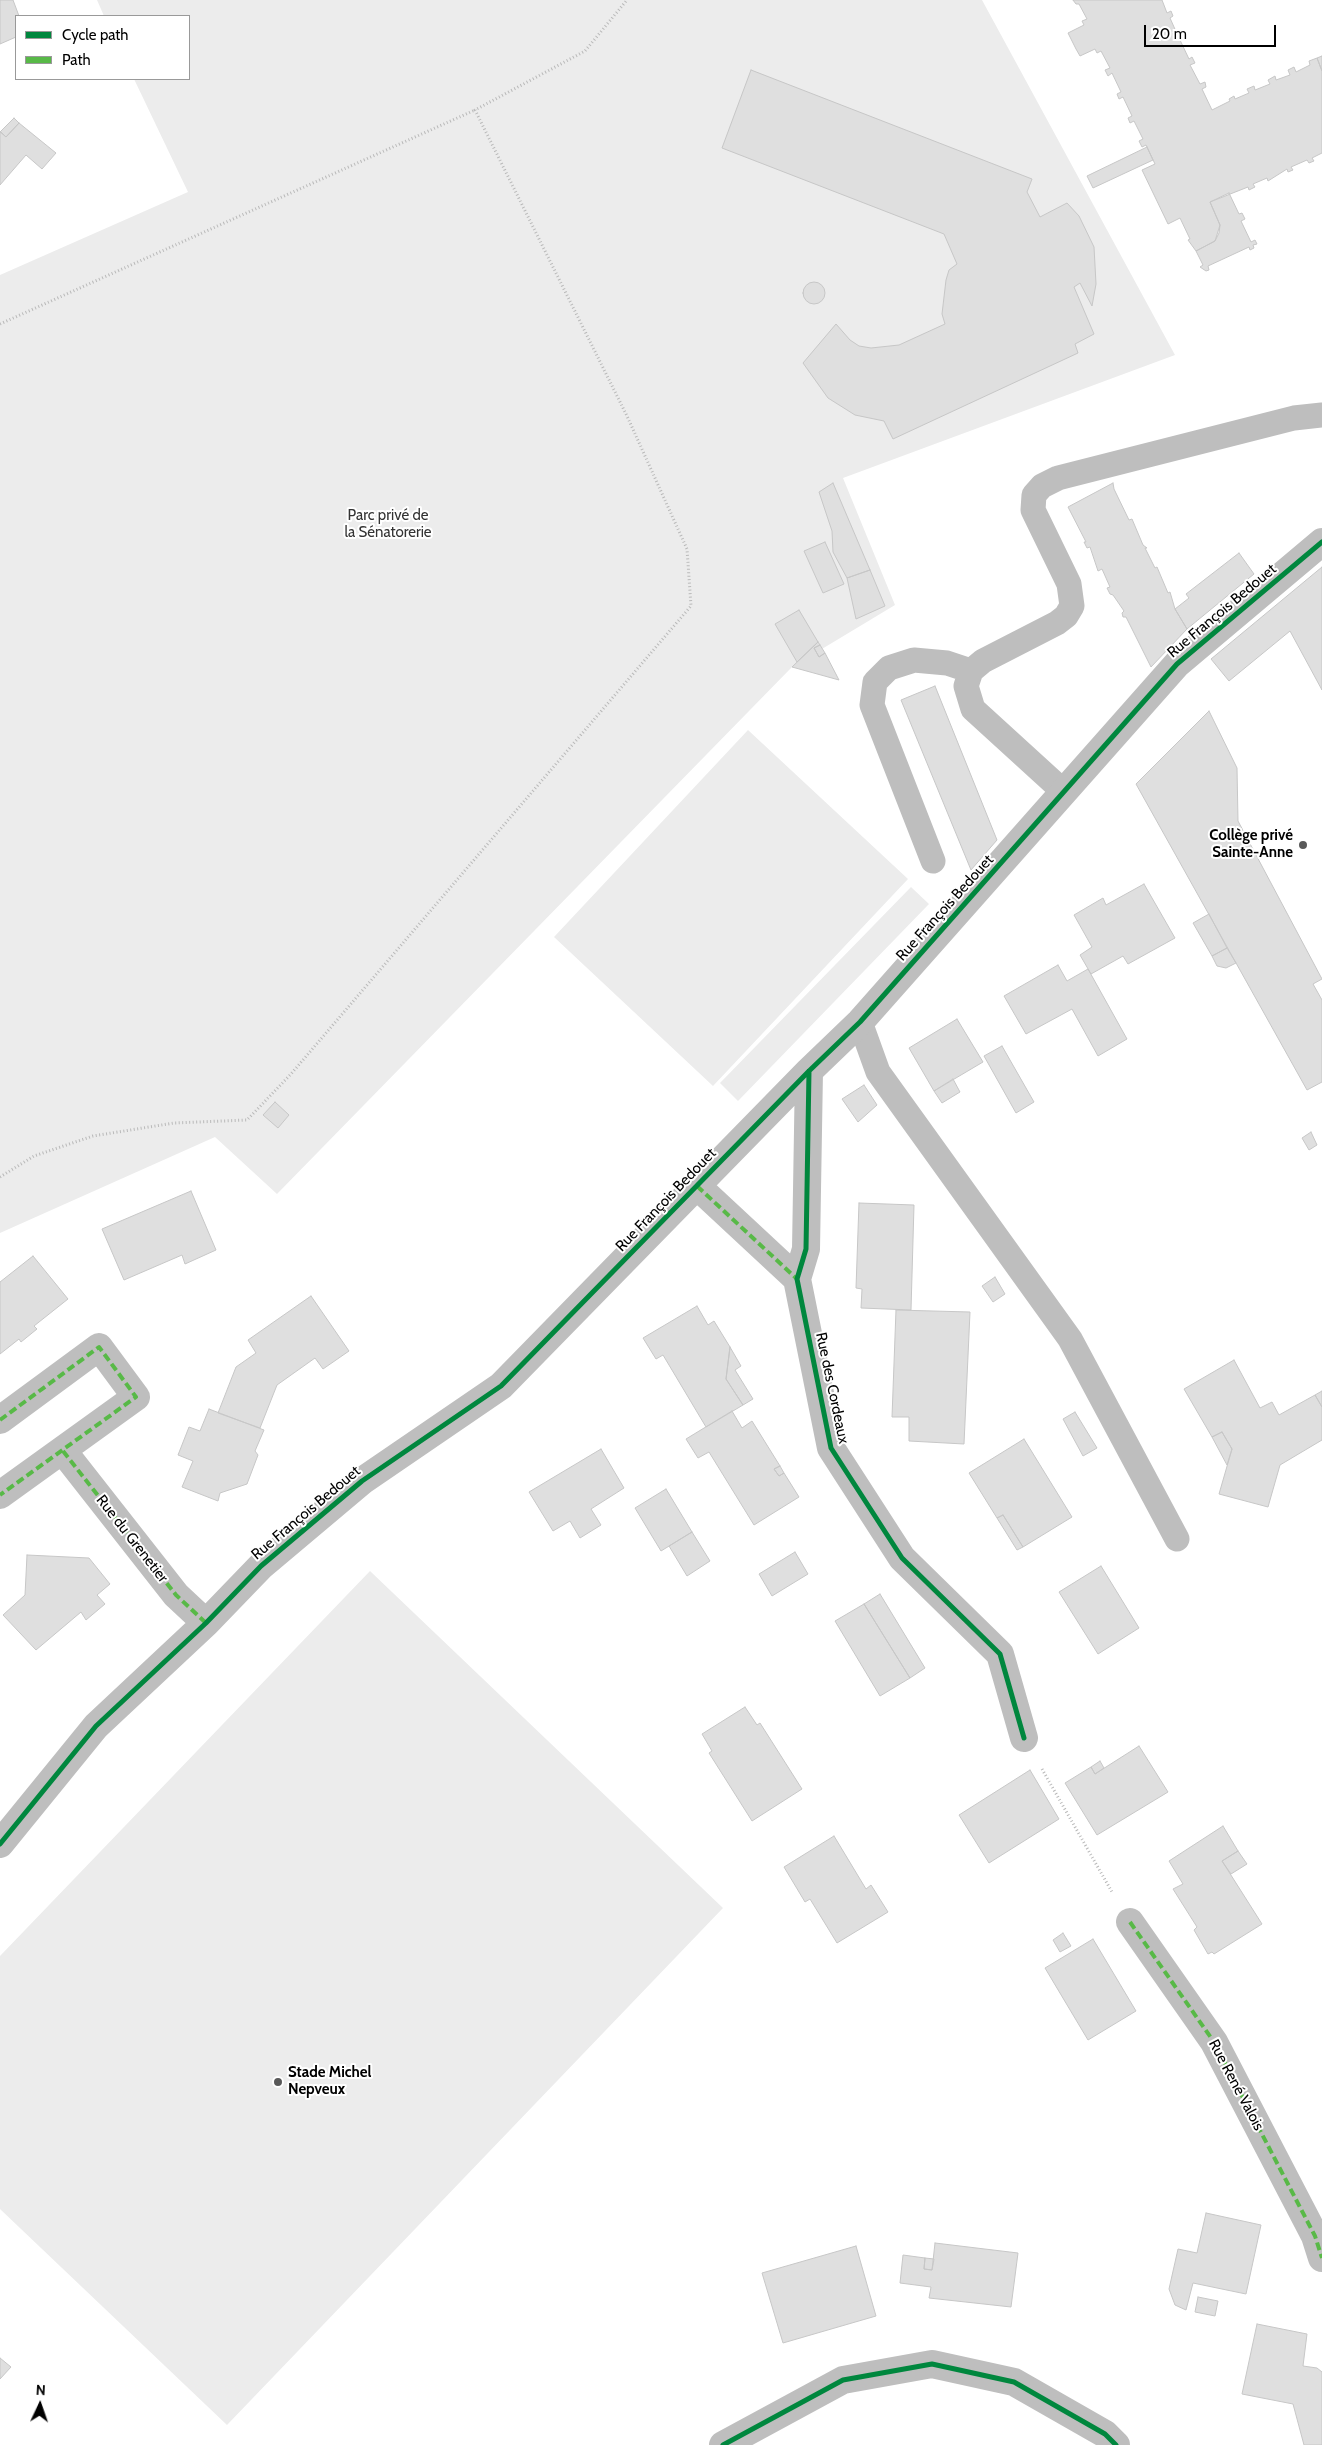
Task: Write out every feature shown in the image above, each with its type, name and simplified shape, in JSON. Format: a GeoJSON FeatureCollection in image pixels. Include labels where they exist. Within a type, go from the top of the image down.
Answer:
{"type":"FeatureCollection","features":[{"type":"Feature","properties":{"kind":"street","name":"Rue François Bedouet"},"geometry":{"type":"LineString","coordinates":[[0,1844],[96,1726],[206,1623],[261,1566],[362,1480],[501,1386],[809,1071],[860,1022],[1177,664],[1322,542]]}},
{"type":"Feature","properties":{"kind":"street","name":"Rue des Cordeaux"},"geometry":{"type":"LineString","coordinates":[[809,1071],[806,1249],[797,1279],[831,1448],[902,1558],[1000,1654],[1024,1738]]}},
{"type":"Feature","properties":{"kind":"street"},"geometry":{"type":"LineString","coordinates":[[697,1186],[797,1279]]}},
{"type":"Feature","properties":{"kind":"street"},"geometry":{"type":"LineString","coordinates":[[0,1420],[99,1347],[136,1397],[0,1495]]}},
{"type":"Feature","properties":{"kind":"street","name":"Rue du Grenetier"},"geometry":{"type":"LineString","coordinates":[[63,1451],[176,1594],[206,1623]]}},
{"type":"Feature","properties":{"kind":"street","name":"Rue René Valois"},"geometry":{"type":"LineString","coordinates":[[1130,1922],[1214,2042],[1315,2236],[1322,2258]]}},
{"type":"Feature","properties":{"kind":"street"},"geometry":{"type":"LineString","coordinates":[[723,2445],[844,2380],[932,2364],[1014,2382],[1106,2434],[1116,2445]]}},
{"type":"Feature","properties":{"kind":"lane"},"geometry":{"type":"LineString","coordinates":[[1064,792],[973,709],[966,686],[971,671],[983,662],[1057,623],[1066,616],[1072,606],[1069,584],[1033,510],[1034,496],[1042,486],[1058,478],[1276,422],[1322,415]]}},
{"type":"Feature","properties":{"kind":"lane"},"geometry":{"type":"LineString","coordinates":[[933,862],[872,705],[875,682],[888,668],[914,660],[948,663],[971,671]]}},
{"type":"Feature","properties":{"kind":"lane"},"geometry":{"type":"LineString","coordinates":[[860,1022],[878,1072],[1070,1339],[1177,1539]]}},
{"type":"Feature","properties":{"kind":"path"},"geometry":{"type":"LineString","coordinates":[[0,324],[475,110],[585,51],[627,0]]}},
{"type":"Feature","properties":{"kind":"path"},"geometry":{"type":"LineString","coordinates":[[0,1177],[34,1156],[93,1136],[174,1123],[247,1120],[291,1074],[691,606],[687,550],[627,416],[475,110]]}},
{"type":"Feature","properties":{"kind":"path"},"geometry":{"type":"LineString","coordinates":[[1024,1738],[1130,1922]]}},
{"type":"Feature","properties":{"kind":"green space","name":"Parc privé de la Sénatorerie"},"geometry":{"type":"Polygon","coordinates":[[[97,0],[982,0],[1175,355],[843,478],[895,605],[792,667],[277,1194],[215,1137],[0,1233],[0,275],[188,192],[134,80],[190,80],[190,15],[104,15],[97,0]]]}},
{"type":"Feature","properties":{"kind":"green space"},"geometry":{"type":"Polygon","coordinates":[[[748,730],[908,879],[713,1086],[554,937],[748,730]]]}},
{"type":"Feature","properties":{"kind":"green space"},"geometry":{"type":"Polygon","coordinates":[[[911,887],[929,904],[738,1101],[720,1083],[911,887]]]}},
{"type":"Feature","properties":{"kind":"green space","name":"Stade Michel Nepveux"},"geometry":{"type":"Polygon","coordinates":[[[370,1571],[723,1908],[227,2425],[0,2209],[0,1956],[370,1571]]]}},
{"type":"Feature","properties":{"kind":"building"},"geometry":{"type":"Polygon","coordinates":[[[0,0],[13,0],[19,15],[15,15],[15,37],[0,44],[0,0]]]}},
{"type":"Feature","properties":{"kind":"building"},"geometry":{"type":"Polygon","coordinates":[[[1073,0],[1162,0],[1167,13],[1171,11],[1173,16],[1170,18],[1178,36],[1182,34],[1184,39],[1180,40],[1189,59],[1192,57],[1195,63],[1190,65],[1200,84],[1205,82],[1206,87],[1202,89],[1212,110],[1230,101],[1229,99],[1234,96],[1235,99],[1249,93],[1247,89],[1254,86],[1255,90],[1270,84],[1268,80],[1275,76],[1276,80],[1290,75],[1288,70],[1294,67],[1296,72],[1310,65],[1309,61],[1317,58],[1322,71],[1322,153],[1312,158],[1314,161],[1309,163],[1307,160],[1291,167],[1293,170],[1288,172],[1287,169],[1268,181],[1267,178],[1253,184],[1255,187],[1249,190],[1248,187],[1210,202],[1220,225],[1219,233],[1215,241],[1196,251],[1188,240],[1190,239],[1180,218],[1168,224],[1142,170],[1155,164],[1146,145],[1142,147],[1139,141],[1143,139],[1134,121],[1130,123],[1128,118],[1132,116],[1123,97],[1119,99],[1117,94],[1121,92],[1112,73],[1108,76],[1105,70],[1110,68],[1101,51],[1097,53],[1095,49],[1080,56],[1068,33],[1084,25],[1082,21],[1087,19],[1079,4],[1076,4],[1073,0]]]}},
{"type":"Feature","properties":{"kind":"building"},"geometry":{"type":"Polygon","coordinates":[[[1322,56],[1322,71],[1317,58],[1322,56]]]}},
{"type":"Feature","properties":{"kind":"building"},"geometry":{"type":"Polygon","coordinates":[[[751,70],[1032,179],[1027,192],[1040,217],[1067,203],[1079,216],[1094,247],[1096,284],[1092,306],[1080,283],[1074,287],[1094,334],[1075,344],[1078,353],[893,439],[884,421],[855,415],[828,398],[803,363],[836,324],[850,340],[859,346],[871,348],[899,345],[945,324],[942,314],[946,280],[949,270],[957,264],[944,234],[722,148],[751,70]]]}},
{"type":"Feature","properties":{"kind":"building"},"geometry":{"type":"Polygon","coordinates":[[[14,118],[19,123],[6,137],[0,132],[14,118]]]}},
{"type":"Feature","properties":{"kind":"building"},"geometry":{"type":"Polygon","coordinates":[[[19,123],[56,153],[42,169],[26,155],[0,185],[0,131],[6,137],[19,123]]]}},
{"type":"Feature","properties":{"kind":"building"},"geometry":{"type":"Polygon","coordinates":[[[1147,147],[1153,160],[1093,188],[1087,176],[1147,147]]]}},
{"type":"Feature","properties":{"kind":"building"},"geometry":{"type":"Polygon","coordinates":[[[1229,193],[1239,214],[1242,213],[1245,219],[1241,221],[1251,242],[1255,240],[1257,244],[1253,245],[1254,248],[1250,250],[1249,247],[1208,266],[1209,270],[1206,271],[1200,267],[1203,265],[1196,251],[1215,241],[1220,225],[1210,202],[1229,193]]]}},
{"type":"Feature","properties":{"kind":"building"},"geometry":{"type":"Polygon","coordinates":[[[814,282],[822,285],[825,293],[822,301],[814,304],[806,301],[803,293],[806,285],[814,282]]]}},
{"type":"Feature","properties":{"kind":"building"},"geometry":{"type":"Polygon","coordinates":[[[833,483],[870,570],[847,578],[833,552],[832,531],[819,492],[833,483]]]}},
{"type":"Feature","properties":{"kind":"building"},"geometry":{"type":"Polygon","coordinates":[[[1113,483],[1129,520],[1132,519],[1143,545],[1147,548],[1145,548],[1155,568],[1157,567],[1168,593],[1170,592],[1175,609],[1187,629],[1151,667],[1126,617],[1123,617],[1122,613],[1124,611],[1107,588],[1110,587],[1102,569],[1098,571],[1090,547],[1087,548],[1084,542],[1086,542],[1068,507],[1113,483]]]}},
{"type":"Feature","properties":{"kind":"building"},"geometry":{"type":"Polygon","coordinates":[[[825,542],[844,584],[823,593],[804,551],[825,542]]]}},
{"type":"Feature","properties":{"kind":"building"},"geometry":{"type":"Polygon","coordinates":[[[1239,553],[1254,574],[1187,629],[1175,609],[1189,598],[1186,594],[1239,553]]]}},
{"type":"Feature","properties":{"kind":"building"},"geometry":{"type":"Polygon","coordinates":[[[1322,567],[1322,690],[1290,631],[1229,681],[1211,659],[1322,567]]]}},
{"type":"Feature","properties":{"kind":"building"},"geometry":{"type":"Polygon","coordinates":[[[870,570],[885,606],[856,619],[847,578],[870,570]]]}},
{"type":"Feature","properties":{"kind":"building"},"geometry":{"type":"Polygon","coordinates":[[[799,610],[818,642],[797,662],[775,624],[799,610]]]}},
{"type":"Feature","properties":{"kind":"building"},"geometry":{"type":"Polygon","coordinates":[[[818,642],[820,645],[814,648],[819,657],[825,653],[839,680],[792,667],[818,642]]]}},
{"type":"Feature","properties":{"kind":"building"},"geometry":{"type":"Polygon","coordinates":[[[820,645],[825,653],[819,657],[814,648],[820,645]]]}},
{"type":"Feature","properties":{"kind":"building"},"geometry":{"type":"Polygon","coordinates":[[[935,686],[997,840],[971,870],[901,700],[935,686]]]}},
{"type":"Feature","properties":{"kind":"building"},"geometry":{"type":"Polygon","coordinates":[[[1209,711],[1237,768],[1238,821],[1322,979],[1313,984],[1322,1000],[1322,1082],[1307,1090],[1136,784],[1209,711]]]}},
{"type":"Feature","properties":{"kind":"building"},"geometry":{"type":"Polygon","coordinates":[[[1144,884],[1175,938],[1128,964],[1123,956],[1091,974],[1080,955],[1092,947],[1074,915],[1103,898],[1106,905],[1144,884]]]}},
{"type":"Feature","properties":{"kind":"building"},"geometry":{"type":"Polygon","coordinates":[[[1209,914],[1227,948],[1212,956],[1193,923],[1209,914]]]}},
{"type":"Feature","properties":{"kind":"building"},"geometry":{"type":"Polygon","coordinates":[[[1227,948],[1236,963],[1226,968],[1217,966],[1212,956],[1227,948]]]}},
{"type":"Feature","properties":{"kind":"building"},"geometry":{"type":"Polygon","coordinates":[[[1058,965],[1067,981],[1088,969],[1127,1039],[1098,1056],[1072,1009],[1026,1034],[1004,996],[1058,965]]]}},
{"type":"Feature","properties":{"kind":"building"},"geometry":{"type":"Polygon","coordinates":[[[957,1019],[983,1062],[934,1091],[909,1048],[957,1019]]]}},
{"type":"Feature","properties":{"kind":"building"},"geometry":{"type":"Polygon","coordinates":[[[1002,1046],[1034,1102],[1016,1113],[984,1056],[1002,1046]]]}},
{"type":"Feature","properties":{"kind":"building"},"geometry":{"type":"Polygon","coordinates":[[[953,1079],[960,1092],[942,1103],[934,1091],[953,1079]]]}},
{"type":"Feature","properties":{"kind":"building"},"geometry":{"type":"Polygon","coordinates":[[[864,1085],[877,1105],[858,1122],[842,1099],[864,1085]]]}},
{"type":"Feature","properties":{"kind":"building"},"geometry":{"type":"Polygon","coordinates":[[[275,1102],[289,1115],[278,1128],[263,1115],[275,1102]]]}},
{"type":"Feature","properties":{"kind":"building"},"geometry":{"type":"Polygon","coordinates":[[[1311,1132],[1317,1145],[1309,1150],[1302,1138],[1311,1132]]]}},
{"type":"Feature","properties":{"kind":"building"},"geometry":{"type":"Polygon","coordinates":[[[191,1191],[216,1250],[185,1264],[182,1255],[124,1280],[102,1229],[191,1191]]]}},
{"type":"Feature","properties":{"kind":"building"},"geometry":{"type":"Polygon","coordinates":[[[859,1203],[914,1205],[911,1310],[861,1308],[862,1289],[856,1288],[859,1203]]]}},
{"type":"Feature","properties":{"kind":"building"},"geometry":{"type":"Polygon","coordinates":[[[33,1256],[68,1299],[34,1326],[37,1329],[21,1342],[19,1339],[0,1354],[0,1282],[33,1256]]]}},
{"type":"Feature","properties":{"kind":"building"},"geometry":{"type":"Polygon","coordinates":[[[995,1277],[1005,1294],[993,1302],[982,1286],[995,1277]]]}},
{"type":"Feature","properties":{"kind":"building"},"geometry":{"type":"Polygon","coordinates":[[[311,1296],[349,1351],[323,1369],[315,1358],[277,1385],[260,1428],[218,1413],[236,1367],[256,1353],[248,1340],[311,1296]]]}},
{"type":"Feature","properties":{"kind":"building"},"geometry":{"type":"Polygon","coordinates":[[[697,1306],[708,1325],[714,1321],[730,1347],[726,1379],[743,1405],[706,1427],[663,1355],[656,1359],[643,1338],[697,1306]]]}},
{"type":"Feature","properties":{"kind":"building"},"geometry":{"type":"Polygon","coordinates":[[[896,1310],[970,1312],[964,1444],[909,1441],[909,1417],[892,1417],[896,1310]]]}},
{"type":"Feature","properties":{"kind":"building"},"geometry":{"type":"Polygon","coordinates":[[[730,1347],[741,1366],[735,1370],[753,1399],[743,1405],[726,1379],[730,1347]]]}},
{"type":"Feature","properties":{"kind":"building"},"geometry":{"type":"Polygon","coordinates":[[[1234,1360],[1260,1408],[1272,1402],[1279,1415],[1315,1395],[1322,1407],[1322,1440],[1280,1465],[1268,1507],[1219,1494],[1232,1449],[1222,1432],[1212,1437],[1184,1389],[1234,1360]]]}},
{"type":"Feature","properties":{"kind":"building"},"geometry":{"type":"Polygon","coordinates":[[[1322,1391],[1322,1407],[1315,1395],[1322,1391]]]}},
{"type":"Feature","properties":{"kind":"building"},"geometry":{"type":"Polygon","coordinates":[[[209,1409],[264,1430],[255,1451],[258,1455],[247,1484],[220,1493],[218,1501],[182,1487],[193,1461],[178,1455],[189,1427],[200,1431],[209,1409]]]}},
{"type":"Feature","properties":{"kind":"building"},"geometry":{"type":"Polygon","coordinates":[[[732,1411],[742,1428],[752,1421],[780,1466],[774,1469],[779,1476],[784,1473],[799,1497],[754,1525],[709,1452],[698,1458],[686,1439],[732,1411]]]}},
{"type":"Feature","properties":{"kind":"building"},"geometry":{"type":"Polygon","coordinates":[[[1075,1412],[1097,1448],[1083,1456],[1063,1419],[1075,1412]]]}},
{"type":"Feature","properties":{"kind":"building"},"geometry":{"type":"Polygon","coordinates":[[[1222,1432],[1232,1449],[1227,1465],[1212,1437],[1222,1432]]]}},
{"type":"Feature","properties":{"kind":"building"},"geometry":{"type":"Polygon","coordinates":[[[1024,1439],[1072,1517],[1023,1547],[1003,1515],[997,1518],[969,1473],[1024,1439]]]}},
{"type":"Feature","properties":{"kind":"building"},"geometry":{"type":"Polygon","coordinates":[[[601,1449],[624,1488],[591,1509],[601,1525],[580,1538],[570,1521],[553,1531],[529,1492],[601,1449]]]}},
{"type":"Feature","properties":{"kind":"building"},"geometry":{"type":"Polygon","coordinates":[[[780,1466],[784,1473],[779,1476],[774,1469],[780,1466]]]}},
{"type":"Feature","properties":{"kind":"building"},"geometry":{"type":"Polygon","coordinates":[[[666,1489],[692,1532],[661,1551],[635,1508],[666,1489]]]}},
{"type":"Feature","properties":{"kind":"building"},"geometry":{"type":"Polygon","coordinates":[[[1003,1515],[1023,1547],[1017,1550],[997,1518],[1003,1515]]]}},
{"type":"Feature","properties":{"kind":"building"},"geometry":{"type":"Polygon","coordinates":[[[692,1532],[710,1561],[687,1576],[669,1546],[692,1532]]]}},
{"type":"Feature","properties":{"kind":"building"},"geometry":{"type":"Polygon","coordinates":[[[795,1552],[808,1574],[772,1596],[759,1574],[795,1552]]]}},
{"type":"Feature","properties":{"kind":"building"},"geometry":{"type":"Polygon","coordinates":[[[27,1555],[89,1558],[110,1584],[97,1595],[105,1604],[86,1620],[81,1612],[36,1650],[3,1615],[25,1595],[27,1555]]]}},
{"type":"Feature","properties":{"kind":"building"},"geometry":{"type":"Polygon","coordinates":[[[1101,1566],[1139,1628],[1098,1654],[1059,1592],[1101,1566]]]}},
{"type":"Feature","properties":{"kind":"building"},"geometry":{"type":"Polygon","coordinates":[[[880,1594],[925,1668],[910,1678],[864,1604],[880,1594]]]}},
{"type":"Feature","properties":{"kind":"building"},"geometry":{"type":"Polygon","coordinates":[[[864,1604],[910,1678],[880,1696],[835,1621],[864,1604]]]}},
{"type":"Feature","properties":{"kind":"building"},"geometry":{"type":"Polygon","coordinates":[[[745,1707],[757,1725],[760,1723],[802,1789],[752,1821],[709,1753],[712,1751],[702,1734],[745,1707]]]}},
{"type":"Feature","properties":{"kind":"building"},"geometry":{"type":"Polygon","coordinates":[[[1139,1746],[1168,1792],[1097,1835],[1065,1783],[1091,1767],[1095,1774],[1139,1746]]]}},
{"type":"Feature","properties":{"kind":"building"},"geometry":{"type":"Polygon","coordinates":[[[1100,1761],[1104,1768],[1095,1774],[1091,1767],[1100,1761]]]}},
{"type":"Feature","properties":{"kind":"building"},"geometry":{"type":"Polygon","coordinates":[[[1030,1770],[1059,1819],[989,1863],[959,1815],[1030,1770]]]}},
{"type":"Feature","properties":{"kind":"building"},"geometry":{"type":"Polygon","coordinates":[[[1223,1826],[1238,1851],[1222,1861],[1262,1924],[1214,1954],[1212,1952],[1208,1954],[1194,1930],[1197,1927],[1173,1889],[1183,1884],[1169,1861],[1223,1826]]]}},
{"type":"Feature","properties":{"kind":"building"},"geometry":{"type":"Polygon","coordinates":[[[834,1836],[866,1889],[871,1885],[888,1912],[837,1943],[810,1899],[805,1902],[784,1867],[834,1836]]]}},
{"type":"Feature","properties":{"kind":"building"},"geometry":{"type":"Polygon","coordinates":[[[1238,1851],[1247,1864],[1231,1874],[1222,1861],[1238,1851]]]}},
{"type":"Feature","properties":{"kind":"building"},"geometry":{"type":"Polygon","coordinates":[[[1063,1933],[1071,1946],[1060,1952],[1053,1940],[1063,1933]]]}},
{"type":"Feature","properties":{"kind":"building"},"geometry":{"type":"Polygon","coordinates":[[[1093,1939],[1136,2011],[1088,2040],[1045,1968],[1093,1939]]]}},
{"type":"Feature","properties":{"kind":"building"},"geometry":{"type":"Polygon","coordinates":[[[1206,2213],[1261,2225],[1246,2294],[1193,2283],[1186,2310],[1175,2305],[1169,2289],[1178,2249],[1197,2253],[1206,2213]]]}},
{"type":"Feature","properties":{"kind":"building"},"geometry":{"type":"Polygon","coordinates":[[[935,2243],[1018,2253],[1011,2307],[929,2298],[931,2287],[900,2283],[903,2255],[925,2258],[924,2269],[932,2270],[935,2243]]]}},
{"type":"Feature","properties":{"kind":"building"},"geometry":{"type":"Polygon","coordinates":[[[856,2246],[876,2316],[783,2343],[762,2273],[856,2246]]]}},
{"type":"Feature","properties":{"kind":"building"},"geometry":{"type":"Polygon","coordinates":[[[925,2258],[934,2259],[932,2270],[924,2269],[925,2258]]]}},
{"type":"Feature","properties":{"kind":"building"},"geometry":{"type":"Polygon","coordinates":[[[1198,2297],[1218,2301],[1215,2316],[1195,2312],[1198,2297]]]}},
{"type":"Feature","properties":{"kind":"building"},"geometry":{"type":"Polygon","coordinates":[[[1257,2324],[1307,2334],[1303,2366],[1317,2368],[1322,2372],[1322,2445],[1304,2445],[1293,2404],[1242,2394],[1257,2324]]]}},
{"type":"Feature","properties":{"kind":"building"},"geometry":{"type":"Polygon","coordinates":[[[0,2358],[11,2367],[0,2379],[0,2358]]]}},
{"type":"Feature","properties":{"kind":"marked path"},"geometry":{"type":"LineString","coordinates":[[697,1186],[797,1279]]}},
{"type":"Feature","properties":{"kind":"marked path"},"geometry":{"type":"LineString","coordinates":[[0,1420],[99,1347],[136,1397],[0,1495]]}},
{"type":"Feature","properties":{"kind":"marked path"},"geometry":{"type":"LineString","coordinates":[[63,1451],[176,1595],[206,1623]]}},
{"type":"Feature","properties":{"kind":"marked path"},"geometry":{"type":"LineString","coordinates":[[1130,1922],[1214,2042],[1315,2236],[1322,2258]]}},
{"type":"Feature","properties":{"kind":"cycle path"},"geometry":{"type":"LineString","coordinates":[[0,1844],[96,1726],[206,1623],[261,1566],[362,1481],[501,1386],[809,1071],[860,1022],[1177,664],[1322,542]]}},
{"type":"Feature","properties":{"kind":"cycle path"},"geometry":{"type":"LineString","coordinates":[[809,1071],[806,1249],[797,1279],[831,1448],[902,1558],[1000,1654],[1024,1738]]}},
{"type":"Feature","properties":{"kind":"cycle path"},"geometry":{"type":"LineString","coordinates":[[723,2445],[843,2380],[932,2364],[1014,2382],[1105,2434],[1116,2445]]}},
{"type":"Feature","properties":{"kind":"place","name":"Collège privé Sainte-Anne"},"geometry":{"type":"Point","coordinates":[1303,845]}},
{"type":"Feature","properties":{"kind":"place","name":"Stade Michel Nepveux"},"geometry":{"type":"Point","coordinates":[278,2082]}}]}
